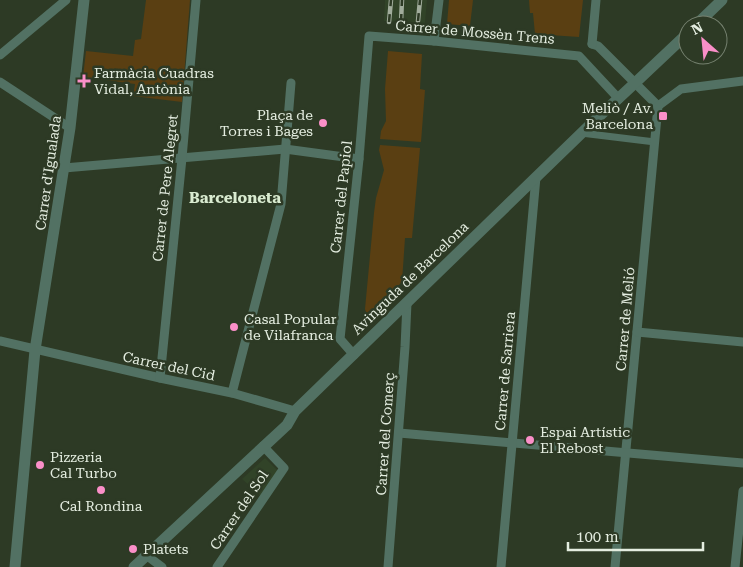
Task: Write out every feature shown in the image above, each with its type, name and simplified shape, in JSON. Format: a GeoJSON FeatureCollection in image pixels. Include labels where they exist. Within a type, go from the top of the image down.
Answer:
{"type":"FeatureCollection","features":[{"type":"Feature","properties":{"kind":"street"},"geometry":{"type":"LineString","coordinates":[[0,55],[66,0]]}},
{"type":"Feature","properties":{"kind":"street","name":"Carrer d'Igualada"},"geometry":{"type":"LineString","coordinates":[[15,567],[36,350],[70,128],[84,0]]}},
{"type":"Feature","properties":{"kind":"street","name":"Carrer de Pere Alegret"},"geometry":{"type":"LineString","coordinates":[[160,378],[196,0]]}},
{"type":"Feature","properties":{"kind":"street"},"geometry":{"type":"LineString","coordinates":[[434,41],[439,0]]}},
{"type":"Feature","properties":{"kind":"street"},"geometry":{"type":"LineString","coordinates":[[596,0],[592,44],[579,56],[619,98]]}},
{"type":"Feature","properties":{"kind":"street"},"geometry":{"type":"LineString","coordinates":[[706,15],[722,0]]}},
{"type":"Feature","properties":{"kind":"street","name":"Carrer de Mossèn Trens"},"geometry":{"type":"LineString","coordinates":[[369,36],[579,56]]}},
{"type":"Feature","properties":{"kind":"street","name":"Carrer del Papiol"},"geometry":{"type":"LineString","coordinates":[[354,355],[340,339],[359,159],[369,36]]}},
{"type":"Feature","properties":{"kind":"street","name":"Avinguda de Barcelona"},"geometry":{"type":"LineString","coordinates":[[134,567],[287,425],[295,411],[581,133],[678,43]]}},
{"type":"Feature","properties":{"kind":"street"},"geometry":{"type":"LineString","coordinates":[[592,44],[598,46],[658,106],[681,89],[743,81]]}},
{"type":"Feature","properties":{"kind":"street"},"geometry":{"type":"LineString","coordinates":[[0,82],[70,128]]}},
{"type":"Feature","properties":{"kind":"street"},"geometry":{"type":"LineString","coordinates":[[232,393],[280,204],[291,82]]}},
{"type":"Feature","properties":{"kind":"street","name":"Carrer de Melió"},"geometry":{"type":"LineString","coordinates":[[615,567],[658,106]]}},
{"type":"Feature","properties":{"kind":"street"},"geometry":{"type":"LineString","coordinates":[[581,133],[655,142]]}},
{"type":"Feature","properties":{"kind":"street"},"geometry":{"type":"LineString","coordinates":[[64,168],[285,149],[359,159]]}},
{"type":"Feature","properties":{"kind":"street","name":"Carrer de Sarriera"},"geometry":{"type":"LineString","coordinates":[[500,567],[536,177]]}},
{"type":"Feature","properties":{"kind":"street","name":"Carrer del Comerç"},"geometry":{"type":"LineString","coordinates":[[388,567],[407,303]]}},
{"type":"Feature","properties":{"kind":"street"},"geometry":{"type":"LineString","coordinates":[[637,332],[743,342]]}},
{"type":"Feature","properties":{"kind":"street","name":"Carrer del Cid"},"geometry":{"type":"LineString","coordinates":[[0,341],[232,393],[295,411]]}},
{"type":"Feature","properties":{"kind":"street"},"geometry":{"type":"LineString","coordinates":[[399,433],[743,463]]}},
{"type":"Feature","properties":{"kind":"street","name":"Carrer del Sol"},"geometry":{"type":"LineString","coordinates":[[217,567],[284,468],[263,446]]}},
{"type":"Feature","properties":{"kind":"street"},"geometry":{"type":"LineString","coordinates":[[735,567],[743,491]]}},
{"type":"Feature","properties":{"kind":"street"},"geometry":{"type":"LineString","coordinates":[[146,555],[162,567]]}},
{"type":"Feature","properties":{"kind":"shaded area"},"geometry":{"type":"Polygon","coordinates":[[[146,0],[190,0],[182,102],[133,96],[135,84],[83,77],[86,51],[133,56],[135,40],[141,39],[146,0]]]}},
{"type":"Feature","properties":{"kind":"shaded area"},"geometry":{"type":"Polygon","coordinates":[[[385,0],[427,0],[425,23],[384,21],[385,0]]]}},
{"type":"Feature","properties":{"kind":"shaded area"},"geometry":{"type":"Polygon","coordinates":[[[449,0],[473,0],[470,26],[447,24],[449,0]]]}},
{"type":"Feature","properties":{"kind":"shaded area"},"geometry":{"type":"Polygon","coordinates":[[[529,0],[583,0],[579,37],[535,34],[533,13],[530,13],[529,0]]]}},
{"type":"Feature","properties":{"kind":"shaded area"},"geometry":{"type":"Polygon","coordinates":[[[388,51],[422,54],[420,89],[425,90],[421,142],[380,139],[381,131],[386,121],[385,89],[388,51]]]}},
{"type":"Feature","properties":{"kind":"shaded area"},"geometry":{"type":"Polygon","coordinates":[[[380,145],[420,148],[412,238],[405,238],[402,282],[367,316],[365,309],[374,213],[384,170],[379,150],[380,145]]]}},
{"type":"Feature","properties":{"kind":"shaded area"},"geometry":{"type":"Polygon","coordinates":[[[265,458],[278,471],[262,497],[242,479],[265,458]]]}},
{"type":"Feature","properties":{"kind":"railway"},"geometry":{"type":"LineString","coordinates":[[389,22],[391,0]]}},
{"type":"Feature","properties":{"kind":"railway"},"geometry":{"type":"LineString","coordinates":[[401,22],[402,0]]}},
{"type":"Feature","properties":{"kind":"railway"},"geometry":{"type":"LineString","coordinates":[[418,21],[420,0]]}},
{"type":"Feature","properties":{"kind":"place","name":"Farmàcia Cuadras Vidal, Antònia"},"geometry":{"type":"Point","coordinates":[84,81]}},
{"type":"Feature","properties":{"kind":"place","name":"Meliò / Av. Barcelona"},"geometry":{"type":"Point","coordinates":[663,116]}},
{"type":"Feature","properties":{"kind":"place","name":"Plaça de Torres i Bages"},"geometry":{"type":"Point","coordinates":[323,123]}},
{"type":"Feature","properties":{"kind":"place","name":"Casal Popular de Vilafranca"},"geometry":{"type":"Point","coordinates":[234,327]}},
{"type":"Feature","properties":{"kind":"place","name":"Espai Artístic El Rebost"},"geometry":{"type":"Point","coordinates":[530,440]}},
{"type":"Feature","properties":{"kind":"place","name":"Pizzeria Cal Turbo"},"geometry":{"type":"Point","coordinates":[40,465]}},
{"type":"Feature","properties":{"kind":"place","name":"Cal Rondina"},"geometry":{"type":"Point","coordinates":[101,490]}},
{"type":"Feature","properties":{"kind":"place","name":"Platets"},"geometry":{"type":"Point","coordinates":[133,549]}},
{"type":"Feature","properties":{"kind":"district","name":"Barceloneta"},"geometry":{"type":"Point","coordinates":[235,198]}}]}
